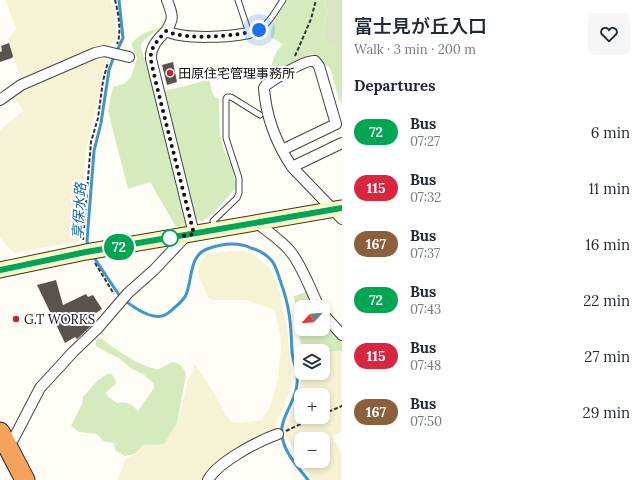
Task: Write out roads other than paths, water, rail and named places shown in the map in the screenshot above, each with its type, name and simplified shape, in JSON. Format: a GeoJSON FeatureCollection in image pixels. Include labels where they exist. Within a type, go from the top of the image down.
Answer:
{"type":"FeatureCollection","features":[{"type":"Feature","properties":{"kind":"highway"},"geometry":{"type":"LineString","coordinates":[[2,445],[12,480]]}},
{"type":"Feature","properties":{"kind":"highway"},"geometry":{"type":"LineString","coordinates":[[2,445],[25,480]]}},
{"type":"Feature","properties":{"kind":"street"},"geometry":{"type":"LineString","coordinates":[[167,0],[173,18],[171,24],[152,48],[151,59],[191,235]]}},
{"type":"Feature","properties":{"kind":"street"},"geometry":{"type":"LineString","coordinates":[[166,31],[182,36],[230,36],[249,33]]}},
{"type":"Feature","properties":{"kind":"street"},"geometry":{"type":"LineString","coordinates":[[0,100],[21,86],[87,56],[100,52],[110,52],[129,57]]}},
{"type":"Feature","properties":{"kind":"street"},"geometry":{"type":"LineString","coordinates":[[282,150],[336,124],[319,66],[317,62],[313,60],[310,60],[286,72],[266,85],[264,88],[266,108],[270,122],[282,150],[292,167],[339,212]]}},
{"type":"Feature","properties":{"kind":"street"},"geometry":{"type":"LineString","coordinates":[[292,167],[342,142]]}},
{"type":"Feature","properties":{"kind":"street"},"geometry":{"type":"LineString","coordinates":[[0,270],[86,252],[257,223],[339,212]]}},
{"type":"Feature","properties":{"kind":"street"},"geometry":{"type":"LineString","coordinates":[[257,223],[291,252],[316,300]]}},
{"type":"Feature","properties":{"kind":"street"},"geometry":{"type":"LineString","coordinates":[[2,445],[14,438],[40,388],[101,324],[121,299],[191,235]]}},
{"type":"Feature","properties":{"kind":"street"},"geometry":{"type":"LineString","coordinates":[[330,322],[342,335]]}},
{"type":"Feature","properties":{"kind":"street"},"geometry":{"type":"LineString","coordinates":[[208,480],[212,473],[223,464],[261,440],[278,434]]}},
{"type":"Feature","properties":{"kind":"lane"},"geometry":{"type":"LineString","coordinates":[[238,0],[249,33],[259,30],[267,24],[283,0]]}},
{"type":"Feature","properties":{"kind":"lane"},"geometry":{"type":"LineString","coordinates":[[215,230],[213,221],[237,198],[240,187],[239,178],[226,138],[227,97],[231,97],[260,115]]}},
{"type":"Feature","properties":{"kind":"waterway","name":"享保水路"},"geometry":{"type":"LineString","coordinates":[[89,247],[87,241],[94,151],[101,123],[109,70],[123,38],[119,0]]}},
{"type":"Feature","properties":{"kind":"waterway","name":"享保水路"},"geometry":{"type":"LineString","coordinates":[[93,256],[119,295],[139,310],[157,316],[167,314],[185,297],[194,263],[201,252],[218,246],[235,244],[257,250],[270,259],[276,268],[288,307],[292,352],[297,376],[296,391],[283,423],[283,442],[288,454],[308,480]]}},
{"type":"Feature","properties":{"kind":"place","name":"田原住宅管理事務所"},"geometry":{"type":"Point","coordinates":[170,73]}},
{"type":"Feature","properties":{"kind":"place","name":"G.T WORKS"},"geometry":{"type":"Point","coordinates":[16,319]}}]}
